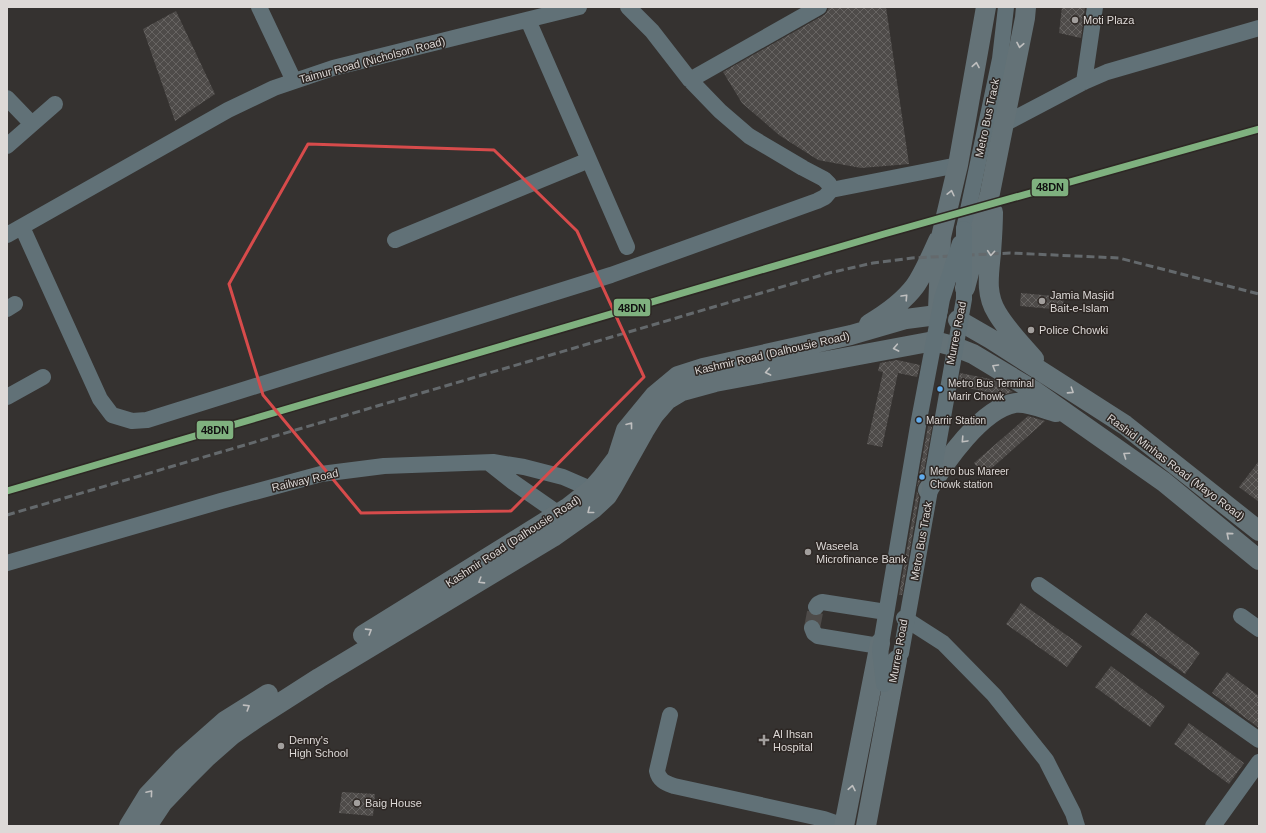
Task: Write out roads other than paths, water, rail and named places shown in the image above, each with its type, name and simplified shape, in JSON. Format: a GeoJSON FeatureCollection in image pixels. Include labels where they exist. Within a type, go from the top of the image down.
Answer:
{"type":"FeatureCollection","features":[{"type":"Feature","properties":{"kind":"main road","name":"Murree Road"},"geometry":{"type":"LineString","coordinates":[[844,826],[907,498],[938,315],[941,236],[958,165],[986,7]]}},
{"type":"Feature","properties":{"kind":"main road","name":"Murree Road"},"geometry":{"type":"LineString","coordinates":[[866,826],[958,320],[990,193],[1026,7]]}},
{"type":"Feature","properties":{"kind":"main road"},"geometry":{"type":"LineString","coordinates":[[996,158],[989,273],[990,296],[996,313],[1049,376]]}},
{"type":"Feature","properties":{"kind":"main road"},"geometry":{"type":"LineString","coordinates":[[850,335],[876,320],[902,301],[916,285],[941,236]]}},
{"type":"Feature","properties":{"kind":"main road","name":"Kashmir Road (Dalhousie Road)"},"geometry":{"type":"LineString","coordinates":[[129,826],[148,795],[182,759],[225,721],[563,520],[594,508],[599,493],[617,458],[626,430],[654,396],[678,376],[703,368],[850,335],[906,319],[938,315]]}},
{"type":"Feature","properties":{"kind":"main road","name":"Rashid Minhas Road (Mayo Road)"},"geometry":{"type":"LineString","coordinates":[[958,320],[991,339],[1125,425],[1259,531]]}},
{"type":"Feature","properties":{"kind":"main road","name":"Rashid Minhas Road (Mayo Road)"},"geometry":{"type":"LineString","coordinates":[[934,341],[953,346],[973,354],[1033,390],[1164,482],[1259,560]]}},
{"type":"Feature","properties":{"kind":"main road","name":"Kashmir Road (Dalhousie Road)"},"geometry":{"type":"LineString","coordinates":[[599,493],[623,469],[654,415],[667,400],[682,391],[714,382],[934,341]]}},
{"type":"Feature","properties":{"kind":"main road"},"geometry":{"type":"LineString","coordinates":[[928,490],[941,468],[961,443],[988,416],[1004,406],[1016,403],[1024,404],[1072,417]]}},
{"type":"Feature","properties":{"kind":"main road","name":"Kashmir Road (Dalhousie Road)"},"geometry":{"type":"LineString","coordinates":[[147,826],[163,802],[207,757],[232,735],[319,678],[465,591],[563,520]]}},
{"type":"Feature","properties":{"kind":"street"},"geometry":{"type":"LineString","coordinates":[[259,7],[294,81]]}},
{"type":"Feature","properties":{"kind":"street","name":"Taimur Road (Nicholson Road)"},"geometry":{"type":"LineString","coordinates":[[7,235],[228,110],[274,88],[333,68],[579,7]]}},
{"type":"Feature","properties":{"kind":"street"},"geometry":{"type":"LineString","coordinates":[[628,7],[652,31],[690,80],[720,111],[749,136],[824,179],[831,190]]}},
{"type":"Feature","properties":{"kind":"street"},"geometry":{"type":"LineString","coordinates":[[690,80],[819,7]]}},
{"type":"Feature","properties":{"kind":"street","name":"Metro Bus Track"},"geometry":{"type":"LineString","coordinates":[[858,826],[884,684],[880,650],[919,420],[942,299],[964,229],[1000,59],[1006,7]]}},
{"type":"Feature","properties":{"kind":"street"},"geometry":{"type":"LineString","coordinates":[[1084,82],[1095,7]]}},
{"type":"Feature","properties":{"kind":"street"},"geometry":{"type":"LineString","coordinates":[[528,20],[627,247]]}},
{"type":"Feature","properties":{"kind":"street"},"geometry":{"type":"LineString","coordinates":[[1004,124],[1084,82],[1107,72],[1259,28]]}},
{"type":"Feature","properties":{"kind":"street"},"geometry":{"type":"LineString","coordinates":[[7,98],[32,124]]}},
{"type":"Feature","properties":{"kind":"street"},"geometry":{"type":"LineString","coordinates":[[7,146],[55,104]]}},
{"type":"Feature","properties":{"kind":"street"},"geometry":{"type":"LineString","coordinates":[[395,240],[589,160]]}},
{"type":"Feature","properties":{"kind":"street"},"geometry":{"type":"LineString","coordinates":[[22,227],[100,399],[112,416],[132,421],[147,420],[611,275],[817,201],[825,197],[831,190],[958,165]]}},
{"type":"Feature","properties":{"kind":"street","name":"Metro Bus Track"},"geometry":{"type":"LineString","coordinates":[[884,684],[901,653],[964,300],[964,229]]}},
{"type":"Feature","properties":{"kind":"street"},"geometry":{"type":"LineString","coordinates":[[8,396],[43,377]]}},
{"type":"Feature","properties":{"kind":"street"},"geometry":{"type":"LineString","coordinates":[[489,462],[563,520]]}},
{"type":"Feature","properties":{"kind":"street","name":"Railway Road"},"geometry":{"type":"LineString","coordinates":[[7,563],[213,503],[321,474],[384,466],[489,462],[524,467],[556,476],[599,493]]}},
{"type":"Feature","properties":{"kind":"street"},"geometry":{"type":"LineString","coordinates":[[1039,585],[1259,740]]}},
{"type":"Feature","properties":{"kind":"street"},"geometry":{"type":"LineString","coordinates":[[816,607],[822,602],[886,612]]}},
{"type":"Feature","properties":{"kind":"street"},"geometry":{"type":"LineString","coordinates":[[1242,616],[1259,629]]}},
{"type":"Feature","properties":{"kind":"street"},"geometry":{"type":"LineString","coordinates":[[904,618],[943,643],[994,695],[1046,760],[1073,813],[1077,826]]}},
{"type":"Feature","properties":{"kind":"street"},"geometry":{"type":"LineString","coordinates":[[812,628],[814,633],[818,636],[879,646]]}},
{"type":"Feature","properties":{"kind":"street"},"geometry":{"type":"LineString","coordinates":[[670,715],[657,771],[660,780],[674,786],[824,819],[844,826]]}},
{"type":"Feature","properties":{"kind":"street"},"geometry":{"type":"LineString","coordinates":[[1213,826],[1259,762]]}},
{"type":"Feature","properties":{"kind":"tunnel"},"geometry":{"type":"LineString","coordinates":[[812,628],[816,607]]}},
{"type":"Feature","properties":{"kind":"railway"},"geometry":{"type":"LineString","coordinates":[[7,515],[829,273],[873,263],[912,258],[1010,253],[1119,258],[1259,294]]}},
{"type":"Feature","properties":{"kind":"place","name":"Moti Plaza"},"geometry":{"type":"Point","coordinates":[1075,20]}},
{"type":"Feature","properties":{"kind":"place","name":"Jamia Masjid Bait-e-Islam"},"geometry":{"type":"Point","coordinates":[1042,301]}},
{"type":"Feature","properties":{"kind":"place","name":"Police Chowki"},"geometry":{"type":"Point","coordinates":[1031,330]}},
{"type":"Feature","properties":{"kind":"place","name":"Metro Bus Terminal Marir Chowk"},"geometry":{"type":"Point","coordinates":[940,389]}},
{"type":"Feature","properties":{"kind":"place","name":"Marrir Station"},"geometry":{"type":"Point","coordinates":[919,420]}},
{"type":"Feature","properties":{"kind":"place","name":"Metro bus Mareer Chowk station"},"geometry":{"type":"Point","coordinates":[922,477]}},
{"type":"Feature","properties":{"kind":"place","name":"Waseela Microfinance Bank"},"geometry":{"type":"Point","coordinates":[808,552]}},
{"type":"Feature","properties":{"kind":"place","name":"Al Ihsan Hospital"},"geometry":{"type":"Point","coordinates":[764,740]}},
{"type":"Feature","properties":{"kind":"place","name":"Denny's High School"},"geometry":{"type":"Point","coordinates":[281,746]}},
{"type":"Feature","properties":{"kind":"place","name":"Baig House"},"geometry":{"type":"Point","coordinates":[357,803]}}]}
